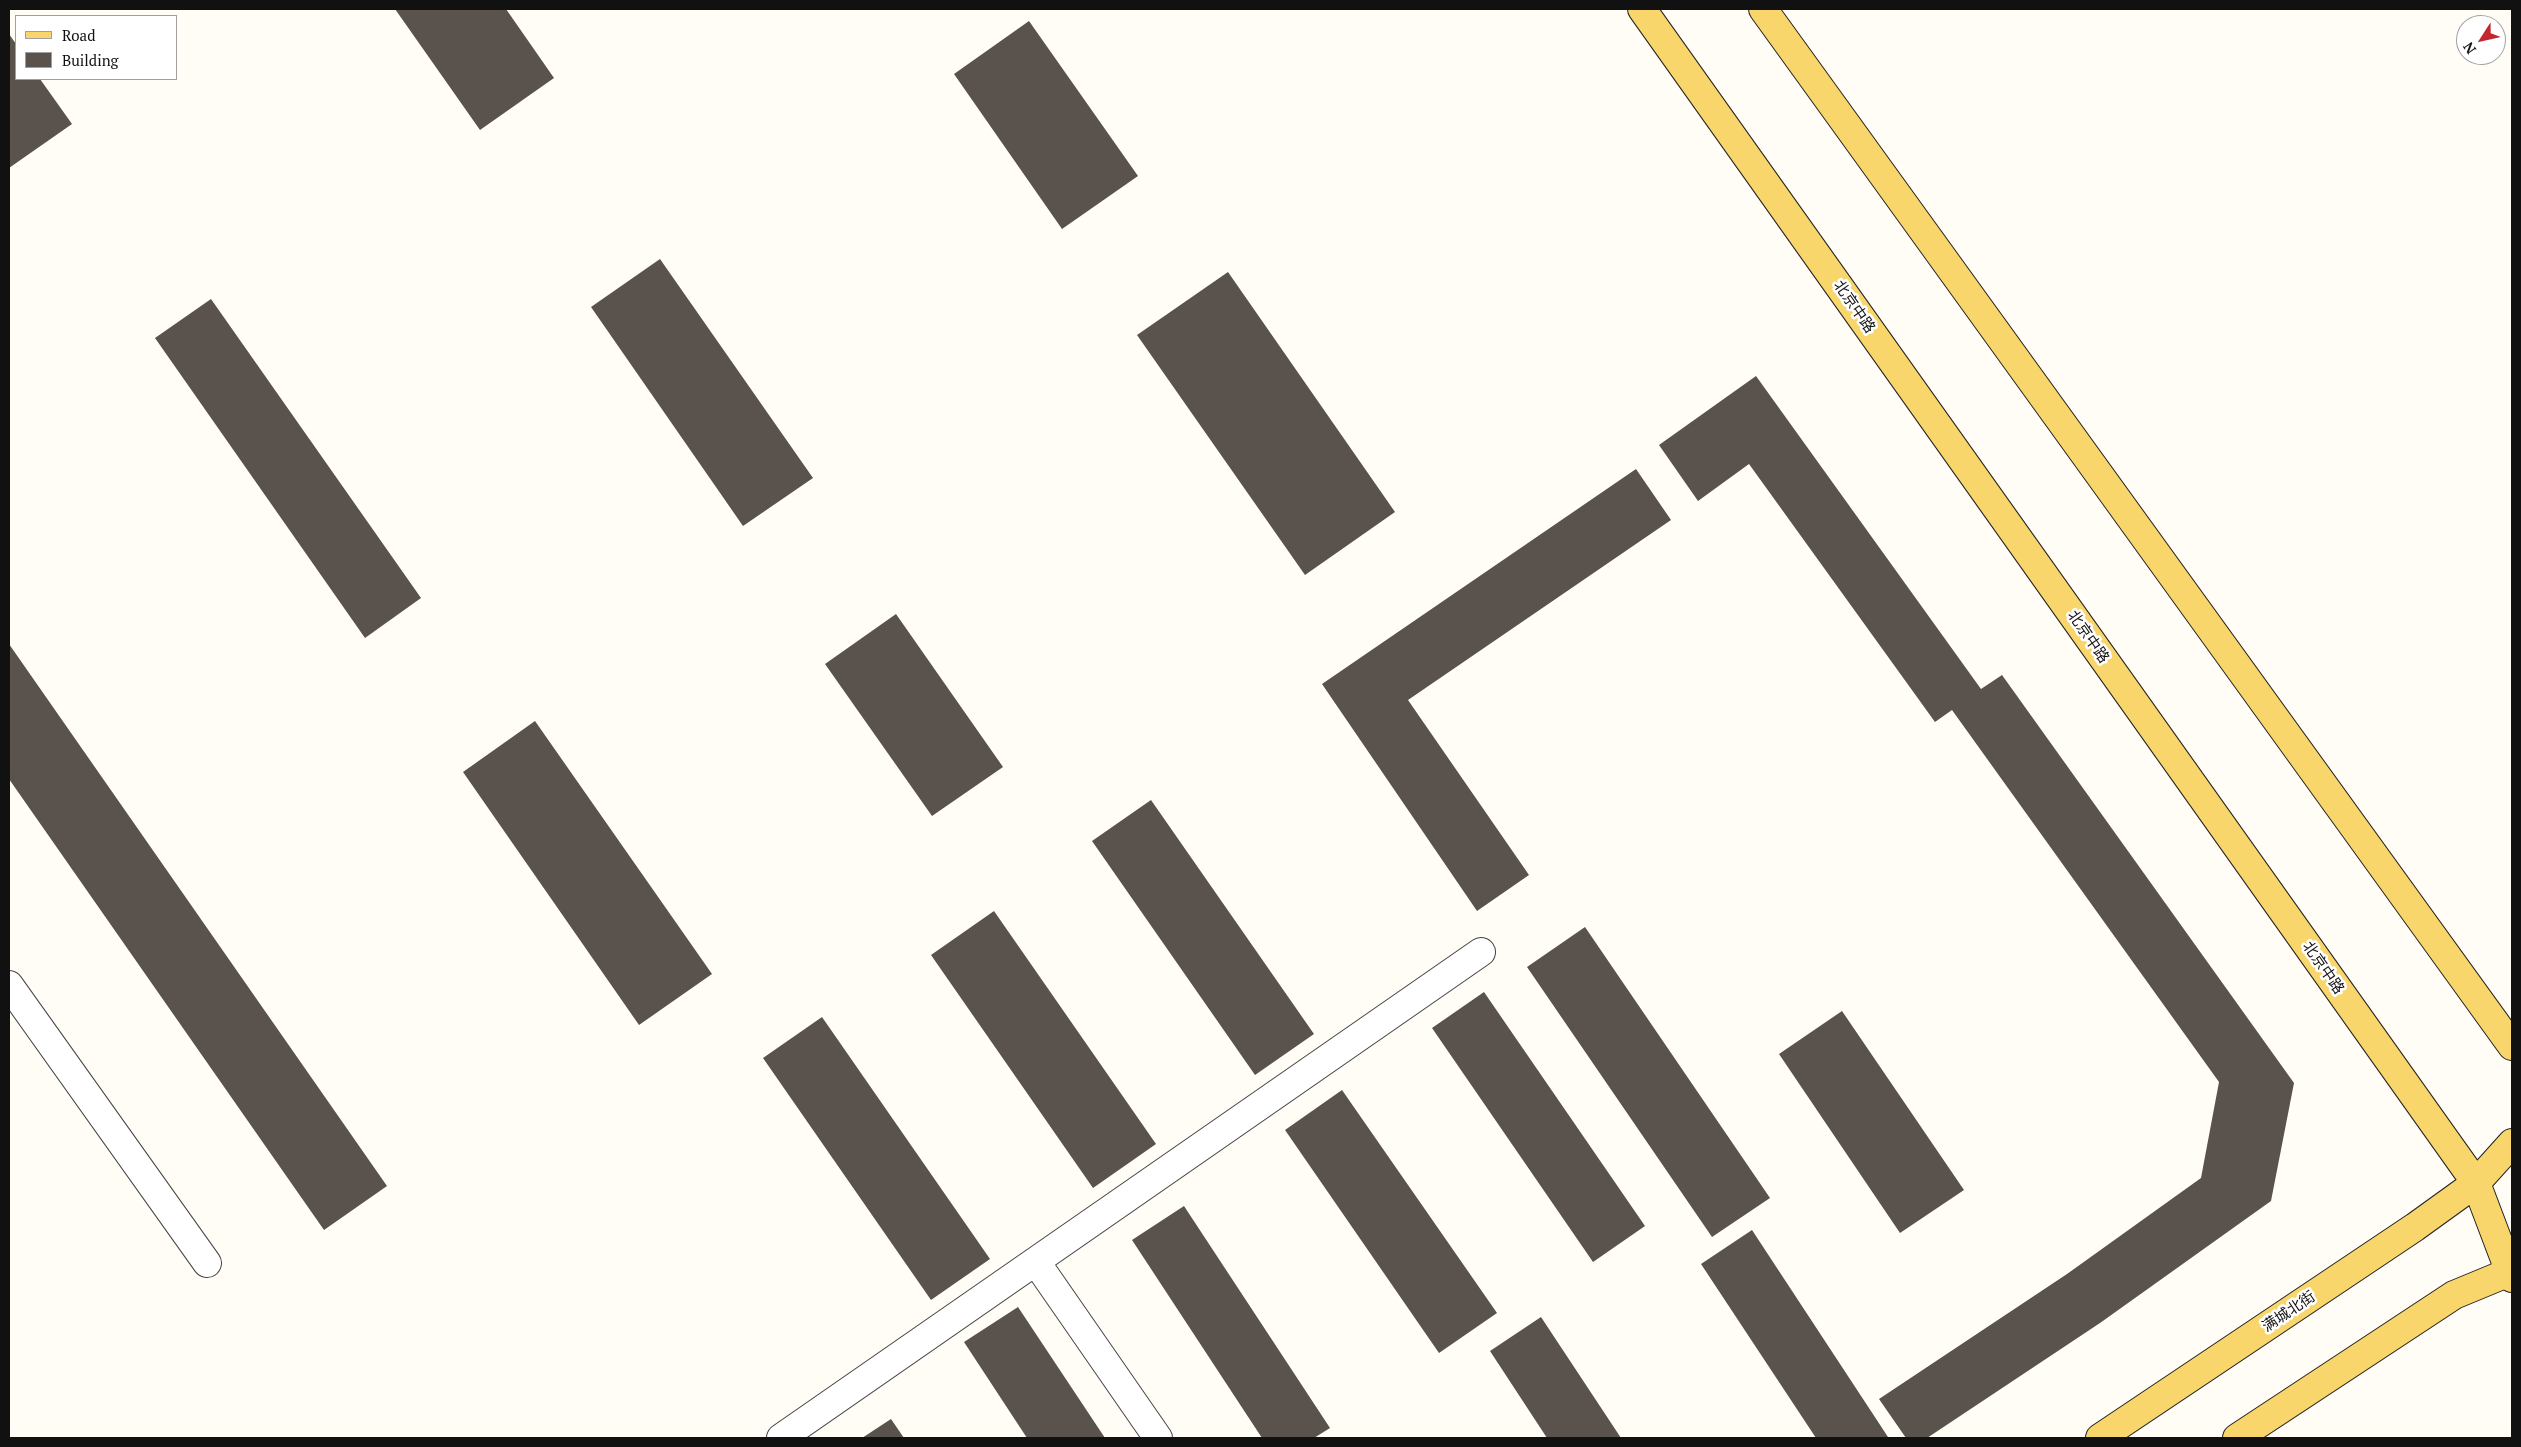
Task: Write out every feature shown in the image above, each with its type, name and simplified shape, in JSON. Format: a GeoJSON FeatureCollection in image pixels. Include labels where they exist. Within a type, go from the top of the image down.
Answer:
{"type":"FeatureCollection","features":[{"type":"Feature","properties":{"kind":"main road","name":"北京中路"},"geometry":{"type":"LineString","coordinates":[[1642,9],[2476,1183],[2511,1274]]}},
{"type":"Feature","properties":{"kind":"main road"},"geometry":{"type":"LineString","coordinates":[[1763,9],[2512,1046]]}},
{"type":"Feature","properties":{"kind":"main road","name":"满城北街"},"geometry":{"type":"LineString","coordinates":[[2100,1438],[2415,1227],[2476,1183],[2512,1142]]}},
{"type":"Feature","properties":{"kind":"main road"},"geometry":{"type":"LineString","coordinates":[[2237,1438],[2454,1295],[2511,1274]]}},
{"type":"Feature","properties":{"kind":"street"},"geometry":{"type":"LineString","coordinates":[[781,1438],[1481,952]]}},
{"type":"Feature","properties":{"kind":"street"},"geometry":{"type":"LineString","coordinates":[[9,985],[208,1262]]}},
{"type":"Feature","properties":{"kind":"street"},"geometry":{"type":"LineString","coordinates":[[1036,1262],[1158,1438]]}},
{"type":"Feature","properties":{"kind":"building"},"geometry":{"type":"Polygon","coordinates":[[[395,9],[506,9],[554,78],[480,130],[395,9]]]}},
{"type":"Feature","properties":{"kind":"building"},"geometry":{"type":"Polygon","coordinates":[[[1029,21],[1138,176],[1062,229],[954,74],[1029,21]]]}},
{"type":"Feature","properties":{"kind":"building"},"geometry":{"type":"Polygon","coordinates":[[[9,34],[15,43],[15,80],[41,80],[72,124],[9,168],[9,34]]]}},
{"type":"Feature","properties":{"kind":"building"},"geometry":{"type":"Polygon","coordinates":[[[660,259],[813,478],[743,526],[591,307],[660,259]]]}},
{"type":"Feature","properties":{"kind":"building"},"geometry":{"type":"Polygon","coordinates":[[[1228,272],[1395,512],[1305,575],[1137,335],[1228,272]]]}},
{"type":"Feature","properties":{"kind":"building"},"geometry":{"type":"Polygon","coordinates":[[[211,299],[421,598],[365,638],[155,338],[211,299]]]}},
{"type":"Feature","properties":{"kind":"building"},"geometry":{"type":"Polygon","coordinates":[[[1756,376],[1981,689],[2002,675],[2294,1083],[2271,1201],[2100,1323],[1927,1438],[1906,1438],[1879,1399],[2067,1274],[2201,1178],[2219,1082],[1952,710],[1935,722],[1749,464],[1698,501],[1659,445],[1756,376]]]}},
{"type":"Feature","properties":{"kind":"building"},"geometry":{"type":"Polygon","coordinates":[[[1636,469],[1671,520],[1408,700],[1529,875],[1477,911],[1322,684],[1636,469]]]}},
{"type":"Feature","properties":{"kind":"building"},"geometry":{"type":"Polygon","coordinates":[[[896,614],[1003,767],[932,816],[825,664],[896,614]]]}},
{"type":"Feature","properties":{"kind":"building"},"geometry":{"type":"Polygon","coordinates":[[[9,644],[387,1186],[324,1230],[9,779],[9,644]]]}},
{"type":"Feature","properties":{"kind":"building"},"geometry":{"type":"Polygon","coordinates":[[[535,721],[712,974],[639,1025],[463,772],[535,721]]]}},
{"type":"Feature","properties":{"kind":"building"},"geometry":{"type":"Polygon","coordinates":[[[1151,800],[1314,1034],[1255,1075],[1092,841],[1151,800]]]}},
{"type":"Feature","properties":{"kind":"building"},"geometry":{"type":"Polygon","coordinates":[[[994,911],[1156,1144],[1093,1188],[931,955],[994,911]]]}},
{"type":"Feature","properties":{"kind":"building"},"geometry":{"type":"Polygon","coordinates":[[[1585,927],[1770,1198],[1712,1237],[1527,967],[1585,927]]]}},
{"type":"Feature","properties":{"kind":"building"},"geometry":{"type":"Polygon","coordinates":[[[1484,992],[1645,1226],[1593,1262],[1432,1028],[1484,992]]]}},
{"type":"Feature","properties":{"kind":"building"},"geometry":{"type":"Polygon","coordinates":[[[1842,1011],[1964,1190],[1900,1233],[1779,1054],[1842,1011]]]}},
{"type":"Feature","properties":{"kind":"building"},"geometry":{"type":"Polygon","coordinates":[[[822,1017],[990,1259],[931,1300],[763,1058],[822,1017]]]}},
{"type":"Feature","properties":{"kind":"building"},"geometry":{"type":"Polygon","coordinates":[[[1342,1090],[1497,1313],[1439,1353],[1285,1130],[1342,1090]]]}},
{"type":"Feature","properties":{"kind":"building"},"geometry":{"type":"Polygon","coordinates":[[[1184,1206],[1330,1428],[1314,1438],[1262,1438],[1132,1240],[1184,1206]]]}},
{"type":"Feature","properties":{"kind":"building"},"geometry":{"type":"Polygon","coordinates":[[[1752,1230],[1888,1437],[1816,1438],[1701,1264],[1752,1230]]]}},
{"type":"Feature","properties":{"kind":"building"},"geometry":{"type":"Polygon","coordinates":[[[1018,1307],[1105,1438],[1027,1438],[964,1342],[1018,1307]]]}},
{"type":"Feature","properties":{"kind":"building"},"geometry":{"type":"Polygon","coordinates":[[[1541,1317],[1621,1438],[1547,1438],[1490,1351],[1541,1317]]]}},
{"type":"Feature","properties":{"kind":"building"},"geometry":{"type":"Polygon","coordinates":[[[891,1419],[904,1438],[862,1438],[891,1419]]]}}]}
